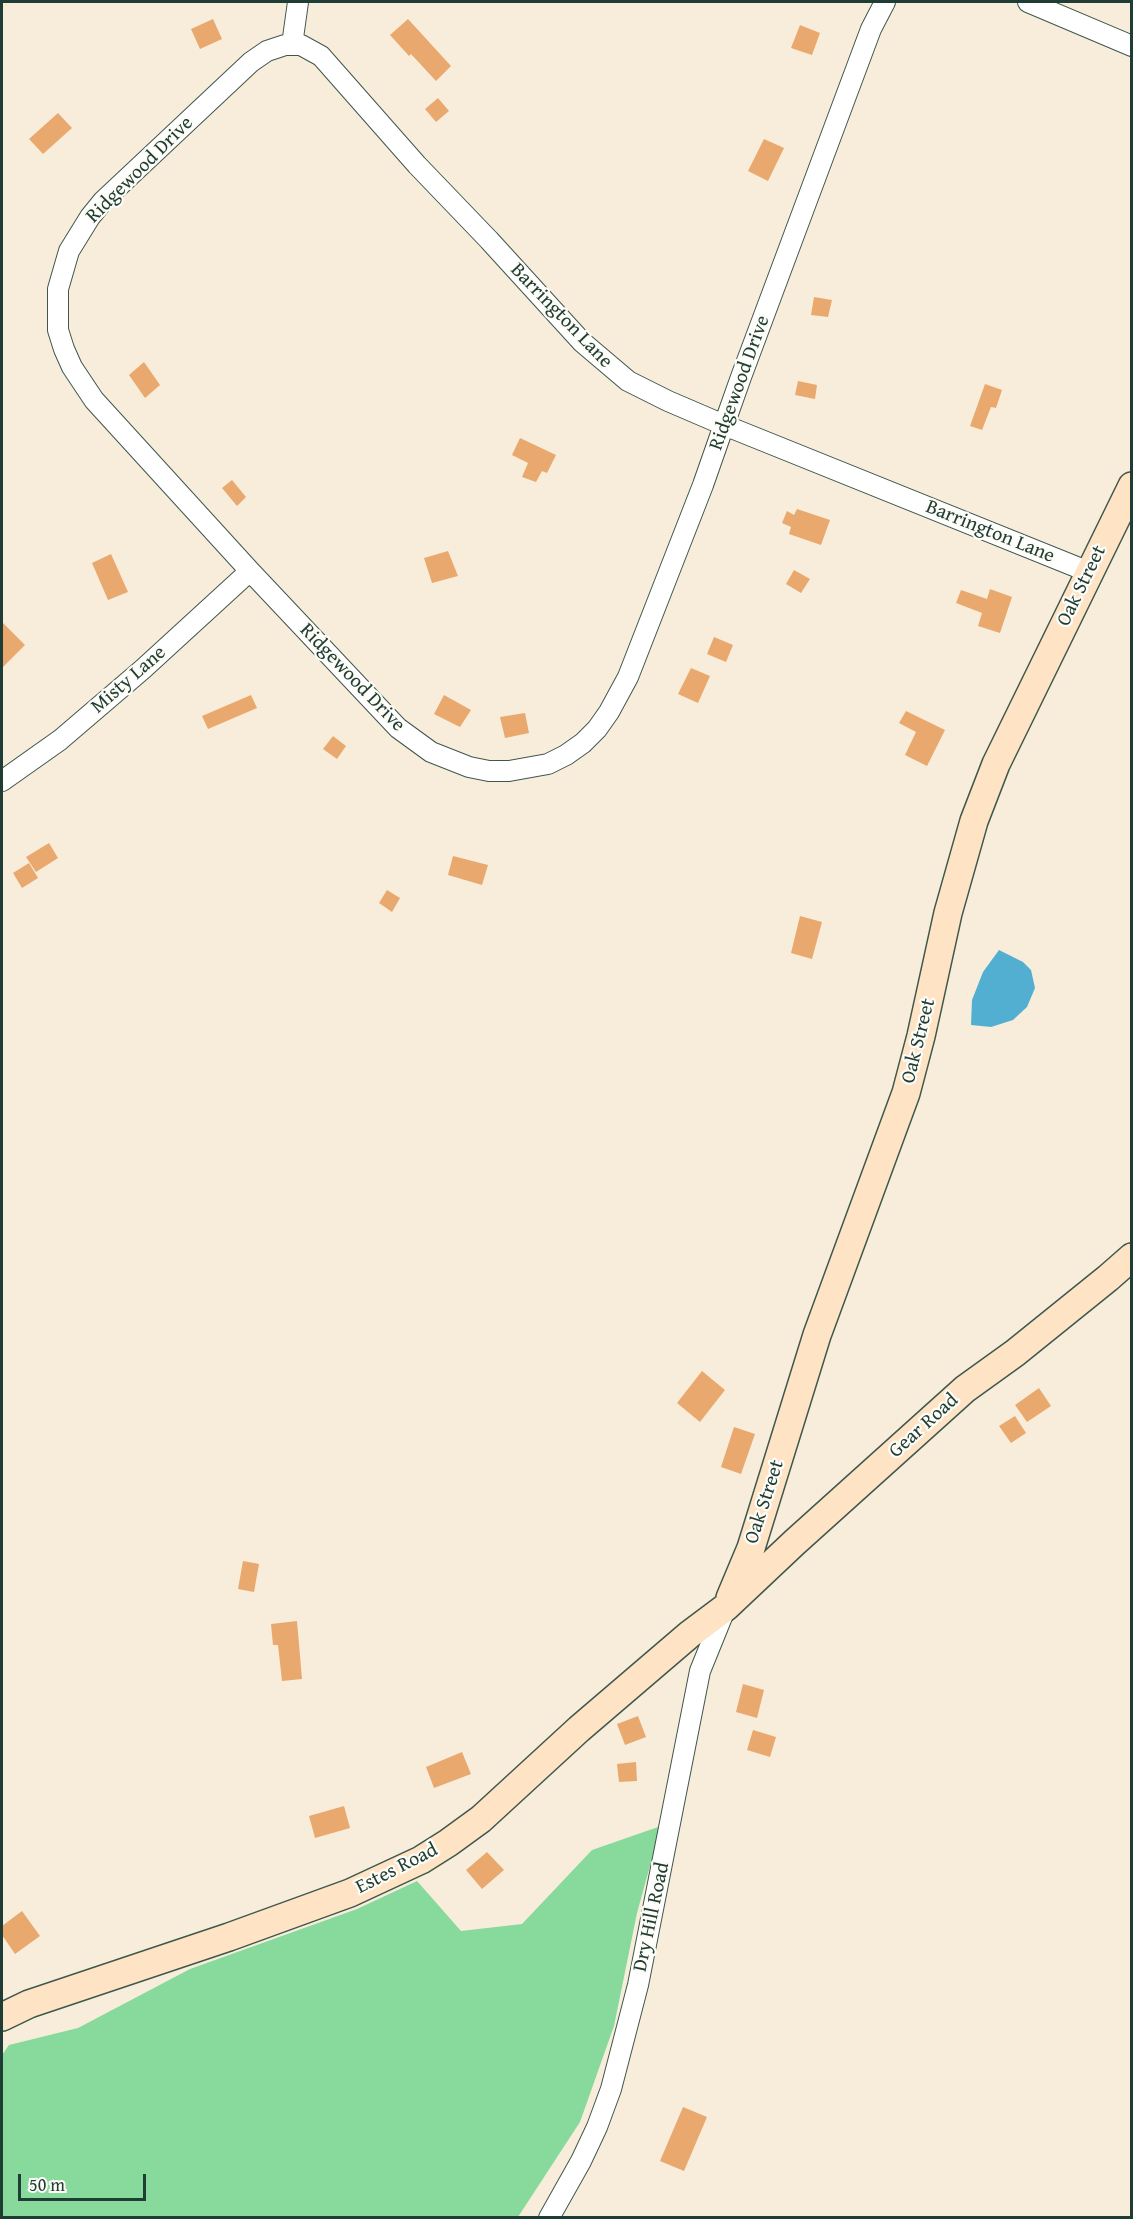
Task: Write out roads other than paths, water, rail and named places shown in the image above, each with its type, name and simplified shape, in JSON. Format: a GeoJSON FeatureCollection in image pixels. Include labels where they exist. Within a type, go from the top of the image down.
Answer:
{"type":"FeatureCollection","features":[{"type":"Feature","properties":{"kind":"street"},"geometry":{"type":"LineString","coordinates":[[297,45],[298,2]]}},
{"type":"Feature","properties":{"kind":"street","name":"Ridgewood Drive"},"geometry":{"type":"LineString","coordinates":[[297,45],[285,45],[267,51],[251,62],[103,201],[78,233],[69,251],[58,289],[58,330],[72,367],[82,384],[147,460],[383,714],[414,741],[450,761],[489,771],[529,769],[548,764],[583,743],[609,712],[628,677],[703,486],[871,29],[885,2]]}},
{"type":"Feature","properties":{"kind":"street"},"geometry":{"type":"LineString","coordinates":[[1028,2],[1131,46]]}},
{"type":"Feature","properties":{"kind":"street","name":"Barrington Lane"},"geometry":{"type":"LineString","coordinates":[[297,45],[321,56],[417,165],[582,342],[628,381],[724,425],[1089,572]]}},
{"type":"Feature","properties":{"kind":"street","name":"Oak Street"},"geometry":{"type":"LineString","coordinates":[[726,1607],[751,1548],[817,1335],[906,1093],[948,913],[974,821],[996,764],[1131,486]]}},
{"type":"Feature","properties":{"kind":"street","name":"Misty Lane"},"geometry":{"type":"LineString","coordinates":[[2,781],[60,740],[250,571]]}},
{"type":"Feature","properties":{"kind":"street","name":"Gear Road"},"geometry":{"type":"LineString","coordinates":[[726,1607],[965,1389],[1015,1353],[1131,1257]]}},
{"type":"Feature","properties":{"kind":"street","name":"Estes Road"},"geometry":{"type":"LineString","coordinates":[[2,2017],[29,2004],[229,1937],[350,1893],[421,1860],[481,1819],[588,1721],[690,1634],[726,1607]]}},
{"type":"Feature","properties":{"kind":"street","name":"Dry Hill Road"},"geometry":{"type":"LineString","coordinates":[[549,2217],[581,2161],[611,2089],[638,1985],[700,1671],[726,1607]]}},
{"type":"Feature","properties":{"kind":"water"},"geometry":{"type":"Polygon","coordinates":[[[999,950],[1023,962],[1031,970],[1035,988],[1027,1007],[1013,1020],[991,1027],[971,1025],[972,1000],[983,972],[999,950]]]}}]}
